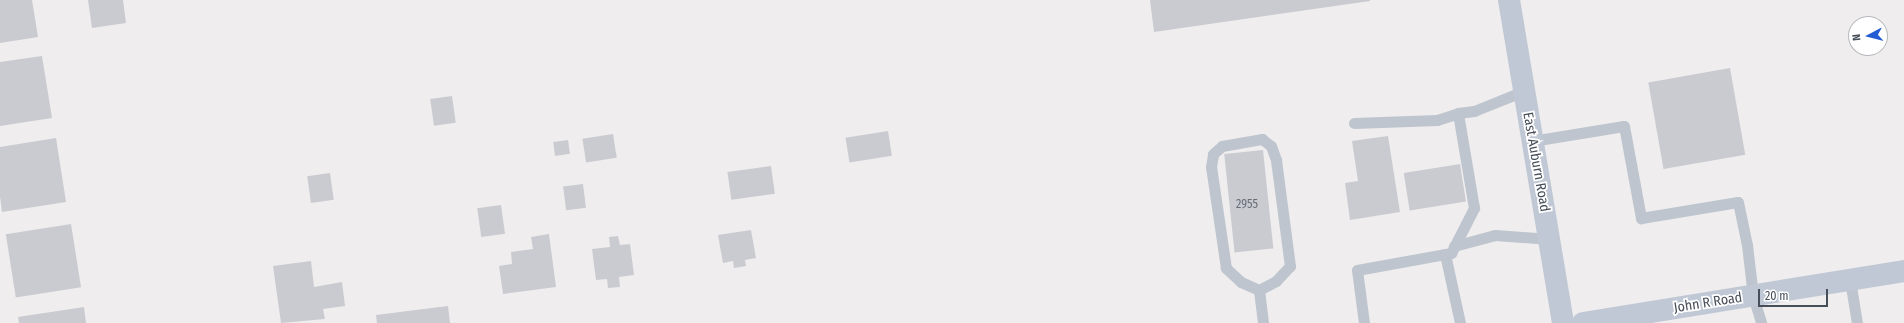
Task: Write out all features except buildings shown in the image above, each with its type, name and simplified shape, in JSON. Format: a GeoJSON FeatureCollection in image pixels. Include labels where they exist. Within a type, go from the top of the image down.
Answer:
{"type":"FeatureCollection","features":[{"type":"Feature","properties":{"kind":"main road","name":"East Auburn Road"},"geometry":{"type":"LineString","coordinates":[[1509,0],[1563,323]]}},
{"type":"Feature","properties":{"kind":"main road","name":"John R Road"},"geometry":{"type":"LineString","coordinates":[[1583,323],[1904,271]]}},
{"type":"Feature","properties":{"kind":"lane"},"geometry":{"type":"LineString","coordinates":[[1354,123],[1437,120],[1458,113],[1474,111],[1524,91]]}},
{"type":"Feature","properties":{"kind":"lane"},"geometry":{"type":"LineString","coordinates":[[1364,323],[1357,270],[1451,253],[1474,208],[1458,113]]}},
{"type":"Feature","properties":{"kind":"lane"},"geometry":{"type":"LineString","coordinates":[[1532,141],[1624,126],[1641,218],[1738,202],[1747,245],[1754,296],[1761,323]]}},
{"type":"Feature","properties":{"kind":"lane"},"geometry":{"type":"LineString","coordinates":[[1262,139],[1271,146],[1276,160],[1290,266],[1276,281],[1258,290],[1241,282],[1226,268],[1210,167],[1213,154],[1222,146],[1262,139]]}},
{"type":"Feature","properties":{"kind":"lane"},"geometry":{"type":"LineString","coordinates":[[1454,246],[1495,235],[1549,239]]}},
{"type":"Feature","properties":{"kind":"lane"},"geometry":{"type":"LineString","coordinates":[[1445,254],[1460,323]]}},
{"type":"Feature","properties":{"kind":"lane"},"geometry":{"type":"LineString","coordinates":[[1850,280],[1857,323]]}},
{"type":"Feature","properties":{"kind":"lane"},"geometry":{"type":"LineString","coordinates":[[1258,290],[1263,323]]}}]}
